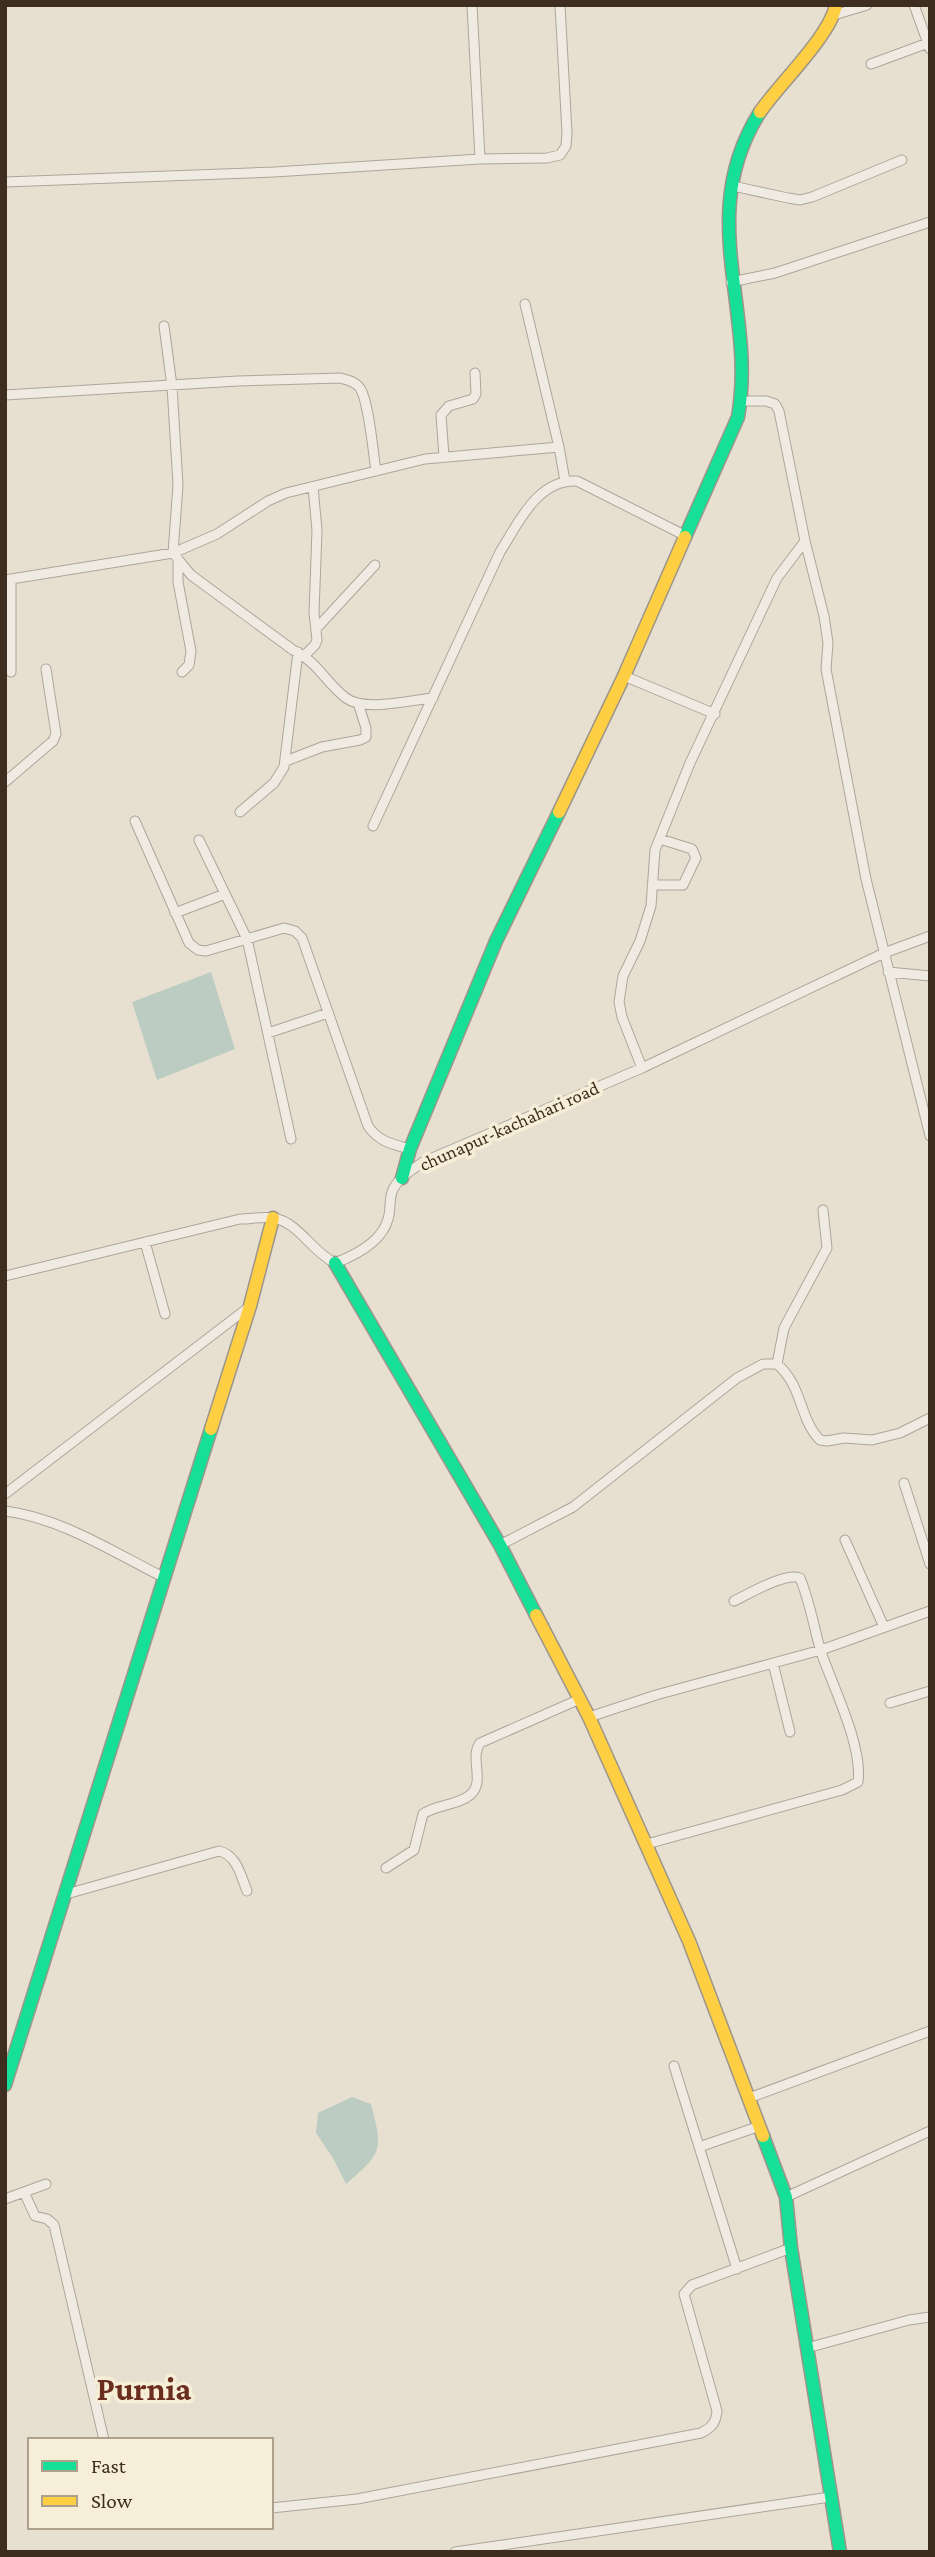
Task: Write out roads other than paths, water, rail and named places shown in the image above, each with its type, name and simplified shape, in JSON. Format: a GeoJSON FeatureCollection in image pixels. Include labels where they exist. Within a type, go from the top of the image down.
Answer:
{"type":"FeatureCollection","features":[{"type":"Feature","properties":{"kind":"street"},"geometry":{"type":"LineString","coordinates":[[472,5],[480,159]]}},
{"type":"Feature","properties":{"kind":"street"},"geometry":{"type":"LineString","coordinates":[[5,182],[274,172],[480,159],[547,158],[560,155],[566,146],[560,5]]}},
{"type":"Feature","properties":{"kind":"street"},"geometry":{"type":"LineString","coordinates":[[402,1178],[410,1149],[500,933],[624,676],[684,535],[731,434],[742,401],[742,359],[728,243],[736,164],[744,140],[754,122],[825,31],[835,10],[867,5]]}},
{"type":"Feature","properties":{"kind":"street"},"geometry":{"type":"LineString","coordinates":[[871,64],[929,46],[914,5]]}},
{"type":"Feature","properties":{"kind":"street"},"geometry":{"type":"LineString","coordinates":[[733,186],[800,200],[902,160]]}},
{"type":"Feature","properties":{"kind":"street"},"geometry":{"type":"LineString","coordinates":[[732,282],[775,274],[930,222]]}},
{"type":"Feature","properties":{"kind":"street"},"geometry":{"type":"LineString","coordinates":[[525,304],[565,481]]}},
{"type":"Feature","properties":{"kind":"street"},"geometry":{"type":"LineString","coordinates":[[164,327],[172,386],[178,485],[178,582],[191,651],[189,665],[182,671]]}},
{"type":"Feature","properties":{"kind":"street"},"geometry":{"type":"LineString","coordinates":[[444,457],[441,415],[449,406],[473,400],[476,394],[475,373]]}},
{"type":"Feature","properties":{"kind":"street"},"geometry":{"type":"LineString","coordinates":[[5,395],[238,381],[340,378],[352,381],[360,388],[376,471]]}},
{"type":"Feature","properties":{"kind":"street"},"geometry":{"type":"LineString","coordinates":[[742,401],[766,401],[775,404],[779,411],[805,541],[824,616],[828,643],[826,669],[866,879],[930,1136]]}},
{"type":"Feature","properties":{"kind":"street"},"geometry":{"type":"LineString","coordinates":[[11,672],[8,580],[176,557],[268,501],[286,493],[425,458],[559,447]]}},
{"type":"Feature","properties":{"kind":"street"},"geometry":{"type":"LineString","coordinates":[[373,826],[506,541],[534,500],[565,481],[577,481],[684,535]]}},
{"type":"Feature","properties":{"kind":"street"},"geometry":{"type":"LineString","coordinates":[[240,812],[281,775],[286,761],[302,654],[315,645],[317,530],[313,487]]}},
{"type":"Feature","properties":{"kind":"street"},"geometry":{"type":"LineString","coordinates":[[642,1068],[622,1017],[619,1002],[623,975],[646,925],[653,885],[655,850],[690,763],[776,578],[805,541]]}},
{"type":"Feature","properties":{"kind":"street"},"geometry":{"type":"LineString","coordinates":[[176,557],[191,575],[302,654],[346,698],[370,705],[433,698]]}},
{"type":"Feature","properties":{"kind":"street"},"geometry":{"type":"LineString","coordinates":[[316,629],[375,565]]}},
{"type":"Feature","properties":{"kind":"street"},"geometry":{"type":"LineString","coordinates":[[5,782],[53,741],[56,734],[46,669]]}},
{"type":"Feature","properties":{"kind":"street"},"geometry":{"type":"LineString","coordinates":[[624,676],[715,714]]}},
{"type":"Feature","properties":{"kind":"street"},"geometry":{"type":"LineString","coordinates":[[286,761],[322,747],[366,737],[358,703]]}},
{"type":"Feature","properties":{"kind":"street"},"geometry":{"type":"LineString","coordinates":[[135,821],[189,943],[198,950],[206,951],[284,928],[295,931],[303,938],[368,1126],[375,1136],[385,1142],[410,1149]]}},
{"type":"Feature","properties":{"kind":"street"},"geometry":{"type":"LineString","coordinates":[[653,885],[683,885],[696,858],[692,849],[660,839]]}},
{"type":"Feature","properties":{"kind":"street"},"geometry":{"type":"LineString","coordinates":[[199,841],[247,939],[291,1139]]}},
{"type":"Feature","properties":{"kind":"street"},"geometry":{"type":"LineString","coordinates":[[175,913],[225,894]]}},
{"type":"Feature","properties":{"kind":"street","name":"chunapur-kachahari road"},"geometry":{"type":"LineString","coordinates":[[335,1263],[355,1255],[375,1240],[388,1221],[392,1191],[402,1178],[423,1162],[642,1068],[884,953],[930,936]]}},
{"type":"Feature","properties":{"kind":"street"},"geometry":{"type":"LineString","coordinates":[[888,972],[930,976]]}},
{"type":"Feature","properties":{"kind":"street"},"geometry":{"type":"LineString","coordinates":[[268,1033],[328,1013]]}},
{"type":"Feature","properties":{"kind":"street"},"geometry":{"type":"LineString","coordinates":[[777,1364],[784,1328],[827,1248],[823,1210]]}},
{"type":"Feature","properties":{"kind":"street"},"geometry":{"type":"LineString","coordinates":[[5,2085],[250,1306],[273,1217]]}},
{"type":"Feature","properties":{"kind":"street"},"geometry":{"type":"LineString","coordinates":[[5,1276],[240,1219],[273,1217],[288,1223],[314,1250],[335,1263],[500,1545],[589,1717],[679,1917],[786,2197],[840,2552]]}},
{"type":"Feature","properties":{"kind":"street"},"geometry":{"type":"LineString","coordinates":[[145,1242],[165,1314]]}},
{"type":"Feature","properties":{"kind":"street"},"geometry":{"type":"LineString","coordinates":[[5,1494],[250,1306]]}},
{"type":"Feature","properties":{"kind":"street"},"geometry":{"type":"LineString","coordinates":[[500,1545],[573,1507],[749,1370],[763,1364],[777,1364],[793,1380],[812,1427],[821,1440],[873,1440],[900,1433],[930,1418]]}},
{"type":"Feature","properties":{"kind":"street"},"geometry":{"type":"LineString","coordinates":[[904,1483],[930,1564]]}},
{"type":"Feature","properties":{"kind":"street"},"geometry":{"type":"LineString","coordinates":[[5,1511],[25,1514],[77,1533],[163,1577]]}},
{"type":"Feature","properties":{"kind":"street"},"geometry":{"type":"LineString","coordinates":[[845,1541],[884,1627]]}},
{"type":"Feature","properties":{"kind":"street"},"geometry":{"type":"LineString","coordinates":[[647,1844],[842,1790],[858,1782],[860,1772],[853,1741],[821,1650],[800,1578],[793,1576],[783,1579],[734,1601]]}},
{"type":"Feature","properties":{"kind":"street"},"geometry":{"type":"LineString","coordinates":[[589,1717],[656,1695],[821,1650],[930,1611]]}},
{"type":"Feature","properties":{"kind":"street"},"geometry":{"type":"LineString","coordinates":[[773,1662],[790,1732]]}},
{"type":"Feature","properties":{"kind":"street"},"geometry":{"type":"LineString","coordinates":[[890,1703],[930,1691]]}},
{"type":"Feature","properties":{"kind":"street"},"geometry":{"type":"LineString","coordinates":[[386,1868],[414,1850],[423,1814],[431,1808],[466,1798],[473,1793],[478,1783],[476,1753],[480,1743],[580,1699]]}},
{"type":"Feature","properties":{"kind":"street"},"geometry":{"type":"LineString","coordinates":[[63,1895],[219,1851],[227,1853],[236,1864],[247,1891]]}},
{"type":"Feature","properties":{"kind":"street"},"geometry":{"type":"LineString","coordinates":[[749,2098],[930,2031]]}},
{"type":"Feature","properties":{"kind":"street"},"geometry":{"type":"LineString","coordinates":[[674,2066],[737,2269]]}},
{"type":"Feature","properties":{"kind":"street"},"geometry":{"type":"LineString","coordinates":[[699,2147],[760,2126]]}},
{"type":"Feature","properties":{"kind":"street"},"geometry":{"type":"LineString","coordinates":[[786,2197],[930,2131]]}},
{"type":"Feature","properties":{"kind":"street"},"geometry":{"type":"LineString","coordinates":[[5,2199],[46,2184]]}},
{"type":"Feature","properties":{"kind":"street"},"geometry":{"type":"LineString","coordinates":[[24,2192],[35,2216],[47,2219],[54,2225],[104,2438]]}},
{"type":"Feature","properties":{"kind":"street"},"geometry":{"type":"LineString","coordinates":[[273,2508],[357,2499],[701,2433],[710,2428],[716,2419],[717,2411],[684,2294],[692,2285],[792,2248]]}},
{"type":"Feature","properties":{"kind":"street"},"geometry":{"type":"LineString","coordinates":[[807,2348],[909,2320],[930,2317]]}},
{"type":"Feature","properties":{"kind":"street"},"geometry":{"type":"LineString","coordinates":[[455,2552],[830,2497]]}},
{"type":"Feature","properties":{"kind":"district","name":"Purnia"},"geometry":{"type":"Point","coordinates":[144,2388]}}]}
